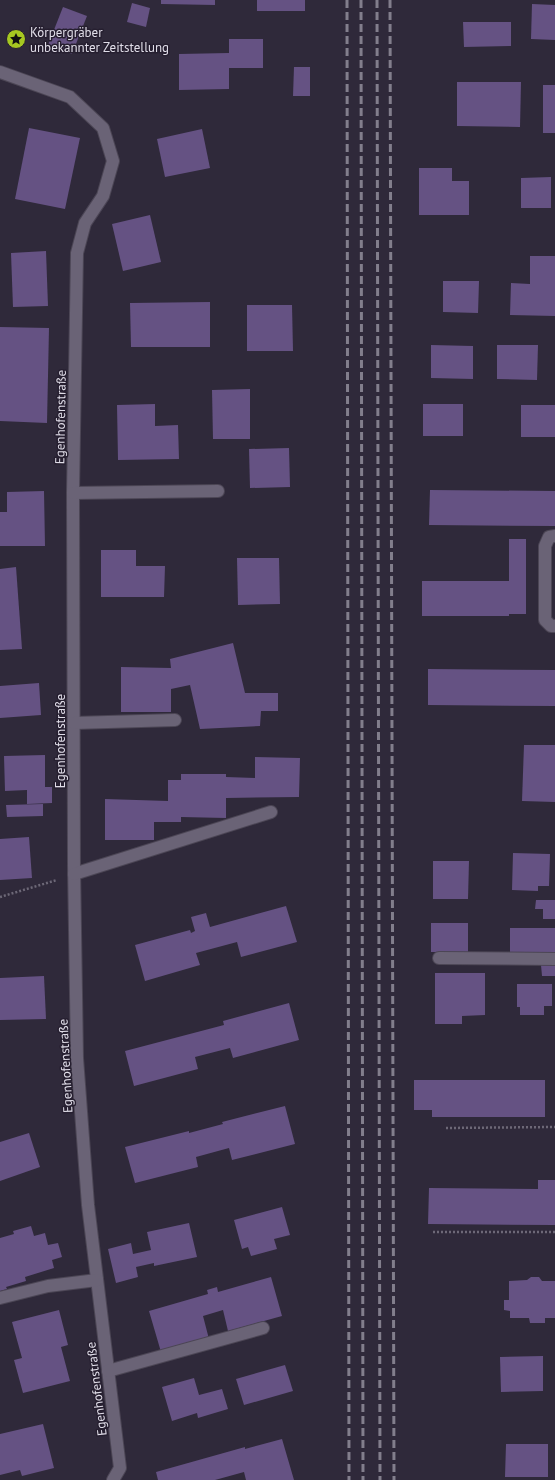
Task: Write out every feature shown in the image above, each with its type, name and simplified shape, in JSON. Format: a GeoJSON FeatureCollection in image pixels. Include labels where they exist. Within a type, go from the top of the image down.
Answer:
{"type":"FeatureCollection","features":[{"type":"Feature","properties":{"kind":"street","name":"Egenhofenstraße"},"geometry":{"type":"LineString","coordinates":[[0,72],[70,97],[104,128],[113,160],[103,196],[85,223],[77,253],[73,493],[74,874],[77,1058],[88,1205],[120,1468],[113,1480]]}},
{"type":"Feature","properties":{"kind":"street"},"geometry":{"type":"LineString","coordinates":[[73,493],[218,491]]}},
{"type":"Feature","properties":{"kind":"street"},"geometry":{"type":"LineString","coordinates":[[555,536],[549,537],[545,546],[545,620],[551,626],[555,626]]}},
{"type":"Feature","properties":{"kind":"street"},"geometry":{"type":"LineString","coordinates":[[74,723],[175,720]]}},
{"type":"Feature","properties":{"kind":"street"},"geometry":{"type":"LineString","coordinates":[[74,874],[271,812]]}},
{"type":"Feature","properties":{"kind":"street"},"geometry":{"type":"LineString","coordinates":[[439,958],[555,959]]}},
{"type":"Feature","properties":{"kind":"street"},"geometry":{"type":"LineString","coordinates":[[0,1298],[48,1286],[97,1280]]}},
{"type":"Feature","properties":{"kind":"street"},"geometry":{"type":"LineString","coordinates":[[108,1371],[263,1328]]}},
{"type":"Feature","properties":{"kind":"path"},"geometry":{"type":"LineString","coordinates":[[0,898],[74,874]]}},
{"type":"Feature","properties":{"kind":"path"},"geometry":{"type":"LineString","coordinates":[[446,1128],[555,1127]]}},
{"type":"Feature","properties":{"kind":"path"},"geometry":{"type":"LineString","coordinates":[[434,1232],[555,1232]]}},
{"type":"Feature","properties":{"kind":"building"},"geometry":{"type":"Polygon","coordinates":[[[161,0],[215,0],[215,5],[161,4],[161,0]]]}},
{"type":"Feature","properties":{"kind":"building"},"geometry":{"type":"Polygon","coordinates":[[[257,0],[305,0],[305,11],[257,11],[257,0]]]}},
{"type":"Feature","properties":{"kind":"building"},"geometry":{"type":"Polygon","coordinates":[[[132,3],[150,8],[146,27],[127,22],[132,3]]]}},
{"type":"Feature","properties":{"kind":"building"},"geometry":{"type":"Polygon","coordinates":[[[532,4],[555,5],[555,40],[531,39],[532,4]]]}},
{"type":"Feature","properties":{"kind":"building"},"geometry":{"type":"Polygon","coordinates":[[[63,7],[87,16],[72,54],[48,45],[63,7]]]}},
{"type":"Feature","properties":{"kind":"building"},"geometry":{"type":"Polygon","coordinates":[[[463,22],[511,22],[511,46],[464,47],[463,22]]]}},
{"type":"Feature","properties":{"kind":"building"},"geometry":{"type":"Polygon","coordinates":[[[229,39],[263,39],[263,68],[229,68],[229,89],[179,90],[179,54],[229,53],[229,39]]]}},
{"type":"Feature","properties":{"kind":"building"},"geometry":{"type":"Polygon","coordinates":[[[294,67],[310,67],[310,96],[293,96],[294,67]]]}},
{"type":"Feature","properties":{"kind":"building"},"geometry":{"type":"Polygon","coordinates":[[[457,82],[521,82],[520,127],[457,126],[457,82]]]}},
{"type":"Feature","properties":{"kind":"building"},"geometry":{"type":"Polygon","coordinates":[[[543,85],[555,85],[555,133],[543,133],[543,85]]]}},
{"type":"Feature","properties":{"kind":"building"},"geometry":{"type":"Polygon","coordinates":[[[29,128],[80,138],[65,209],[15,199],[29,128]]]}},
{"type":"Feature","properties":{"kind":"building"},"geometry":{"type":"Polygon","coordinates":[[[202,129],[210,168],[165,177],[157,139],[202,129]]]}},
{"type":"Feature","properties":{"kind":"building"},"geometry":{"type":"Polygon","coordinates":[[[419,168],[452,168],[452,181],[469,181],[469,215],[419,215],[419,168]]]}},
{"type":"Feature","properties":{"kind":"building"},"geometry":{"type":"Polygon","coordinates":[[[551,177],[551,208],[521,208],[521,178],[551,177]]]}},
{"type":"Feature","properties":{"kind":"building"},"geometry":{"type":"Polygon","coordinates":[[[150,215],[161,262],[123,271],[112,224],[150,215]]]}},
{"type":"Feature","properties":{"kind":"building"},"geometry":{"type":"Polygon","coordinates":[[[46,251],[48,306],[13,307],[11,253],[46,251]]]}},
{"type":"Feature","properties":{"kind":"building"},"geometry":{"type":"Polygon","coordinates":[[[530,256],[555,256],[555,316],[510,315],[511,283],[530,284],[530,256]]]}},
{"type":"Feature","properties":{"kind":"building"},"geometry":{"type":"Polygon","coordinates":[[[443,281],[479,281],[478,313],[443,312],[443,281]]]}},
{"type":"Feature","properties":{"kind":"building"},"geometry":{"type":"Polygon","coordinates":[[[210,302],[210,347],[131,347],[130,303],[210,302]]]}},
{"type":"Feature","properties":{"kind":"building"},"geometry":{"type":"Polygon","coordinates":[[[247,305],[292,305],[293,351],[247,351],[247,305]]]}},
{"type":"Feature","properties":{"kind":"building"},"geometry":{"type":"Polygon","coordinates":[[[0,327],[49,328],[47,423],[0,421],[0,327]]]}},
{"type":"Feature","properties":{"kind":"building"},"geometry":{"type":"Polygon","coordinates":[[[431,345],[473,346],[473,379],[431,378],[431,345]]]}},
{"type":"Feature","properties":{"kind":"building"},"geometry":{"type":"Polygon","coordinates":[[[497,345],[538,345],[537,380],[497,379],[497,345]]]}},
{"type":"Feature","properties":{"kind":"building"},"geometry":{"type":"Polygon","coordinates":[[[250,389],[250,439],[213,439],[212,390],[250,389]]]}},
{"type":"Feature","properties":{"kind":"building"},"geometry":{"type":"Polygon","coordinates":[[[155,404],[155,426],[178,425],[179,459],[118,460],[117,405],[155,404]]]}},
{"type":"Feature","properties":{"kind":"building"},"geometry":{"type":"Polygon","coordinates":[[[423,404],[463,404],[463,436],[423,436],[423,404]]]}},
{"type":"Feature","properties":{"kind":"building"},"geometry":{"type":"Polygon","coordinates":[[[521,405],[555,405],[555,437],[521,437],[521,405]]]}},
{"type":"Feature","properties":{"kind":"building"},"geometry":{"type":"Polygon","coordinates":[[[289,448],[290,487],[250,488],[249,449],[289,448]]]}},
{"type":"Feature","properties":{"kind":"building"},"geometry":{"type":"Polygon","coordinates":[[[430,490],[555,491],[555,526],[429,525],[430,490]]]}},
{"type":"Feature","properties":{"kind":"building"},"geometry":{"type":"Polygon","coordinates":[[[44,491],[45,546],[0,546],[0,512],[7,512],[7,492],[44,491]]]}},
{"type":"Feature","properties":{"kind":"building"},"geometry":{"type":"Polygon","coordinates":[[[509,539],[526,539],[526,614],[509,614],[509,616],[422,616],[422,581],[509,581],[509,539]]]}},
{"type":"Feature","properties":{"kind":"building"},"geometry":{"type":"Polygon","coordinates":[[[101,550],[136,550],[136,566],[165,566],[164,597],[101,597],[101,550]]]}},
{"type":"Feature","properties":{"kind":"building"},"geometry":{"type":"Polygon","coordinates":[[[237,558],[279,558],[280,604],[238,605],[237,558]]]}},
{"type":"Feature","properties":{"kind":"building"},"geometry":{"type":"Polygon","coordinates":[[[16,567],[22,649],[0,650],[0,569],[16,567]]]}},
{"type":"Feature","properties":{"kind":"building"},"geometry":{"type":"Polygon","coordinates":[[[233,643],[245,693],[278,693],[278,711],[261,711],[260,726],[200,729],[190,685],[171,689],[171,712],[121,712],[121,667],[171,668],[170,659],[233,643]]]}},
{"type":"Feature","properties":{"kind":"building"},"geometry":{"type":"Polygon","coordinates":[[[428,669],[555,670],[555,706],[428,705],[428,669]]]}},
{"type":"Feature","properties":{"kind":"building"},"geometry":{"type":"Polygon","coordinates":[[[39,683],[41,715],[0,718],[0,686],[39,683]]]}},
{"type":"Feature","properties":{"kind":"building"},"geometry":{"type":"Polygon","coordinates":[[[524,745],[555,745],[555,802],[522,801],[524,745]]]}},
{"type":"Feature","properties":{"kind":"building"},"geometry":{"type":"Polygon","coordinates":[[[45,755],[45,787],[52,787],[52,803],[27,804],[27,790],[5,791],[4,756],[45,755]]]}},
{"type":"Feature","properties":{"kind":"building"},"geometry":{"type":"Polygon","coordinates":[[[255,757],[300,758],[299,797],[226,798],[226,818],[181,817],[181,822],[154,822],[154,840],[105,840],[105,799],[168,801],[168,780],[181,780],[181,774],[226,774],[226,777],[255,778],[255,757]]]}},
{"type":"Feature","properties":{"kind":"building"},"geometry":{"type":"Polygon","coordinates":[[[43,804],[43,816],[7,817],[6,805],[43,804]]]}},
{"type":"Feature","properties":{"kind":"building"},"geometry":{"type":"Polygon","coordinates":[[[29,837],[32,878],[0,880],[0,839],[29,837]]]}},
{"type":"Feature","properties":{"kind":"building"},"geometry":{"type":"Polygon","coordinates":[[[513,853],[550,854],[549,886],[538,886],[538,891],[512,890],[513,853]]]}},
{"type":"Feature","properties":{"kind":"building"},"geometry":{"type":"Polygon","coordinates":[[[433,861],[469,861],[468,899],[433,899],[433,861]]]}},
{"type":"Feature","properties":{"kind":"building"},"geometry":{"type":"Polygon","coordinates":[[[536,900],[555,900],[555,919],[543,919],[543,909],[535,909],[536,900]]]}},
{"type":"Feature","properties":{"kind":"building"},"geometry":{"type":"Polygon","coordinates":[[[286,906],[297,942],[241,957],[237,942],[196,953],[200,965],[145,981],[135,945],[190,930],[191,933],[195,931],[191,917],[206,913],[210,927],[286,906]]]}},
{"type":"Feature","properties":{"kind":"building"},"geometry":{"type":"Polygon","coordinates":[[[431,923],[468,923],[468,952],[431,952],[431,923]]]}},
{"type":"Feature","properties":{"kind":"building"},"geometry":{"type":"Polygon","coordinates":[[[510,928],[555,928],[555,954],[510,953],[510,928]]]}},
{"type":"Feature","properties":{"kind":"building"},"geometry":{"type":"Polygon","coordinates":[[[541,965],[555,965],[555,976],[542,976],[541,965]]]}},
{"type":"Feature","properties":{"kind":"building"},"geometry":{"type":"Polygon","coordinates":[[[435,973],[485,973],[485,1015],[462,1016],[462,1024],[435,1024],[435,973]]]}},
{"type":"Feature","properties":{"kind":"building"},"geometry":{"type":"Polygon","coordinates":[[[44,976],[46,1019],[0,1020],[0,978],[44,976]]]}},
{"type":"Feature","properties":{"kind":"building"},"geometry":{"type":"Polygon","coordinates":[[[517,984],[552,984],[552,1006],[544,1006],[544,1015],[520,1015],[520,1007],[517,1007],[517,984]]]}},
{"type":"Feature","properties":{"kind":"building"},"geometry":{"type":"Polygon","coordinates":[[[289,1003],[299,1040],[233,1058],[230,1048],[195,1057],[198,1069],[134,1086],[125,1051],[224,1025],[223,1021],[289,1003]]]}},
{"type":"Feature","properties":{"kind":"building"},"geometry":{"type":"Polygon","coordinates":[[[414,1080],[545,1080],[545,1117],[432,1117],[432,1110],[414,1110],[414,1080]]]}},
{"type":"Feature","properties":{"kind":"building"},"geometry":{"type":"Polygon","coordinates":[[[285,1106],[295,1144],[232,1160],[229,1148],[196,1157],[198,1167],[135,1183],[125,1147],[189,1131],[189,1133],[223,1124],[222,1122],[285,1106]]]}},
{"type":"Feature","properties":{"kind":"building"},"geometry":{"type":"Polygon","coordinates":[[[29,1133],[40,1167],[0,1181],[0,1142],[29,1133]]]}},
{"type":"Feature","properties":{"kind":"building"},"geometry":{"type":"Polygon","coordinates":[[[538,1180],[555,1180],[555,1225],[428,1224],[429,1188],[538,1189],[538,1180]]]}},
{"type":"Feature","properties":{"kind":"building"},"geometry":{"type":"Polygon","coordinates":[[[282,1207],[290,1235],[274,1239],[277,1249],[251,1256],[248,1247],[242,1249],[234,1220],[282,1207]]]}},
{"type":"Feature","properties":{"kind":"building"},"geometry":{"type":"Polygon","coordinates":[[[189,1223],[197,1257],[154,1266],[154,1263],[136,1267],[138,1277],[116,1283],[108,1249],[131,1243],[133,1254],[151,1250],[147,1232],[189,1223]]]}},
{"type":"Feature","properties":{"kind":"building"},"geometry":{"type":"Polygon","coordinates":[[[31,1226],[34,1236],[45,1233],[48,1245],[58,1243],[62,1257],[52,1260],[54,1268],[25,1277],[26,1281],[6,1287],[7,1289],[0,1291],[0,1238],[14,1234],[13,1231],[31,1226]]]}},
{"type":"Feature","properties":{"kind":"building"},"geometry":{"type":"Polygon","coordinates":[[[271,1277],[282,1316],[228,1331],[223,1310],[203,1316],[209,1339],[161,1352],[149,1311],[208,1294],[207,1290],[217,1287],[218,1292],[271,1277]]]}},
{"type":"Feature","properties":{"kind":"building"},"geometry":{"type":"Polygon","coordinates":[[[531,1277],[539,1277],[542,1281],[555,1281],[555,1318],[545,1318],[545,1323],[530,1323],[529,1318],[510,1318],[510,1311],[504,1310],[504,1300],[509,1300],[509,1281],[527,1280],[531,1277]]]}},
{"type":"Feature","properties":{"kind":"building"},"geometry":{"type":"Polygon","coordinates":[[[59,1310],[68,1345],[61,1347],[70,1381],[23,1393],[14,1360],[22,1358],[12,1322],[59,1310]]]}},
{"type":"Feature","properties":{"kind":"building"},"geometry":{"type":"Polygon","coordinates":[[[543,1356],[543,1391],[501,1392],[500,1357],[543,1356]]]}},
{"type":"Feature","properties":{"kind":"building"},"geometry":{"type":"Polygon","coordinates":[[[285,1365],[293,1391],[244,1405],[236,1379],[285,1365]]]}},
{"type":"Feature","properties":{"kind":"building"},"geometry":{"type":"Polygon","coordinates":[[[194,1378],[199,1395],[222,1389],[228,1409],[198,1418],[197,1413],[172,1421],[162,1387],[194,1378]]]}},
{"type":"Feature","properties":{"kind":"building"},"geometry":{"type":"Polygon","coordinates":[[[43,1424],[54,1468],[22,1476],[20,1470],[0,1475],[0,1434],[43,1424]]]}},
{"type":"Feature","properties":{"kind":"building"},"geometry":{"type":"Polygon","coordinates":[[[282,1439],[294,1480],[246,1480],[244,1472],[215,1480],[158,1480],[156,1472],[245,1447],[245,1449],[282,1439]]]}},
{"type":"Feature","properties":{"kind":"building"},"geometry":{"type":"Polygon","coordinates":[[[506,1444],[548,1444],[548,1477],[505,1477],[506,1444]]]}},
{"type":"Feature","properties":{"kind":"railway"},"geometry":{"type":"LineString","coordinates":[[347,0],[349,1480]]}},
{"type":"Feature","properties":{"kind":"railway"},"geometry":{"type":"LineString","coordinates":[[361,0],[363,1480]]}},
{"type":"Feature","properties":{"kind":"railway"},"geometry":{"type":"LineString","coordinates":[[377,0],[380,1480]]}},
{"type":"Feature","properties":{"kind":"railway"},"geometry":{"type":"LineString","coordinates":[[390,0],[394,1480]]}},
{"type":"Feature","properties":{"kind":"place","name":"Körpergräber unbekannter Zeitstellung"},"geometry":{"type":"Point","coordinates":[16,39]}}]}
